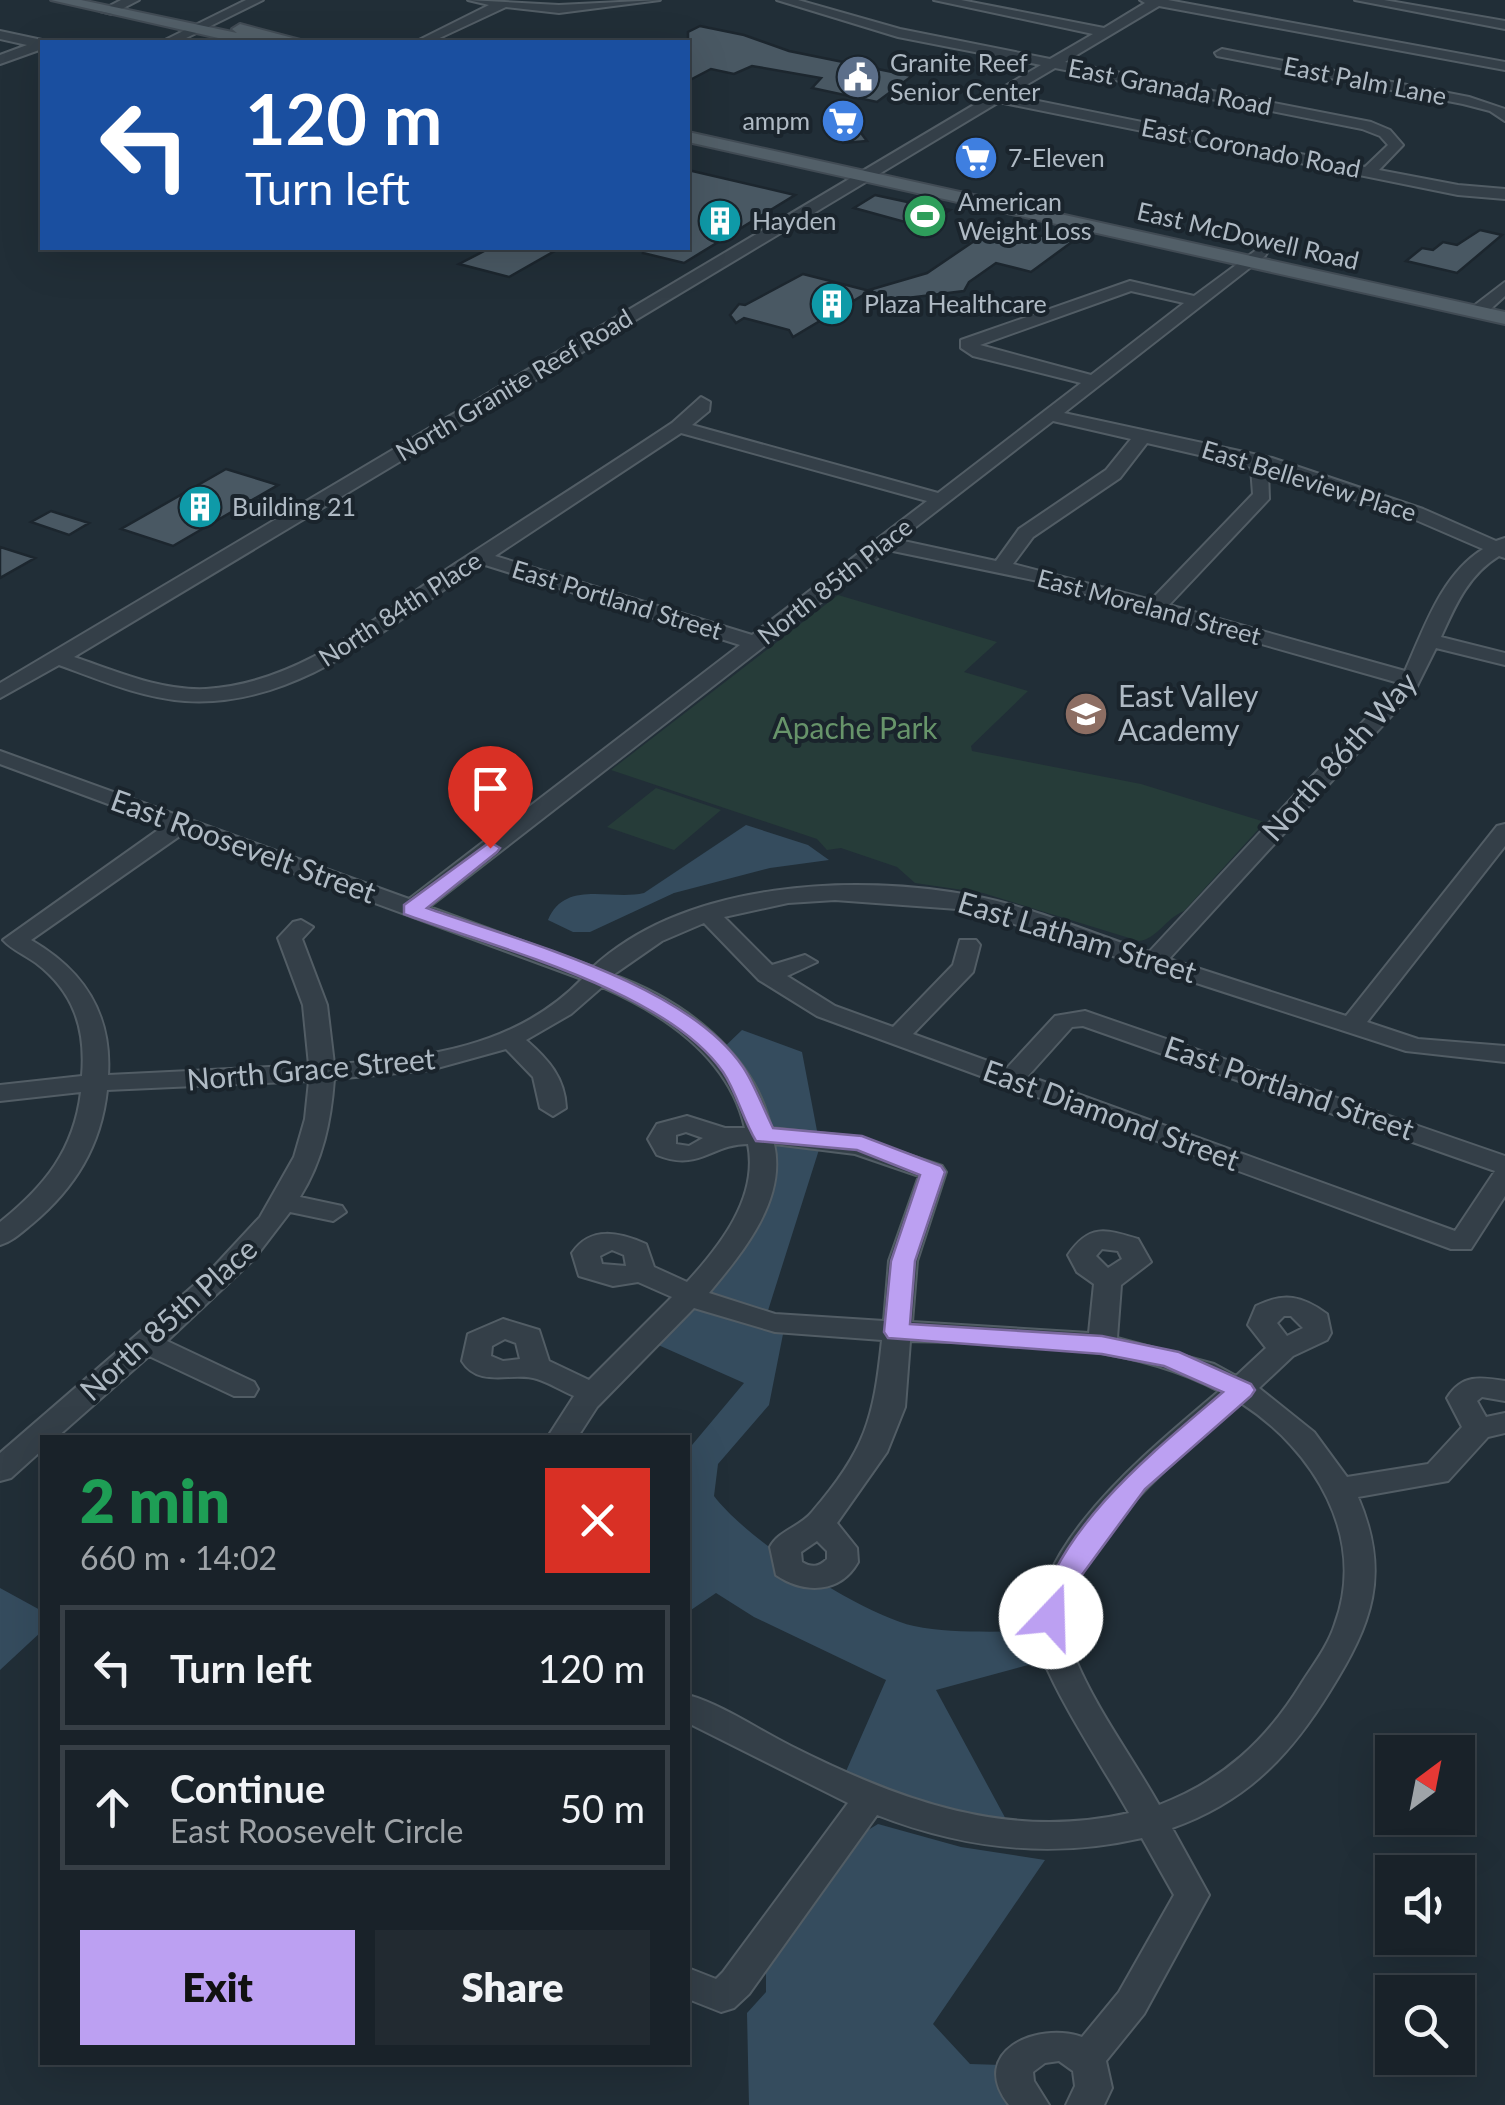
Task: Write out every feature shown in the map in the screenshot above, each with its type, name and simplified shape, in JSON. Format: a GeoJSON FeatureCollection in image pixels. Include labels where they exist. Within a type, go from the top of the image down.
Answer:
{"type":"FeatureCollection","features":[{"type":"Feature","properties":{"kind":"main road"},"geometry":{"type":"LineString","coordinates":[[59,0],[121,6],[249,40]]}},
{"type":"Feature","properties":{"kind":"main road"},"geometry":{"type":"LineString","coordinates":[[121,6],[178,31],[169,40]]}},
{"type":"Feature","properties":{"kind":"main road"},"geometry":{"type":"LineString","coordinates":[[206,27],[287,40]]}},
{"type":"Feature","properties":{"kind":"main road"},"geometry":{"type":"LineString","coordinates":[[187,40],[225,40]]}},
{"type":"Feature","properties":{"kind":"main road","name":"East McDowell Road"},"geometry":{"type":"LineString","coordinates":[[690,128],[871,173],[1490,308],[1505,318]]}},
{"type":"Feature","properties":{"kind":"main road","name":"East McDowell Road"},"geometry":{"type":"LineString","coordinates":[[690,137],[808,164],[871,173]]}},
{"type":"Feature","properties":{"kind":"main road"},"geometry":{"type":"LineString","coordinates":[[808,164],[832,181],[835,190],[829,198]]}},
{"type":"Feature","properties":{"kind":"street"},"geometry":{"type":"LineString","coordinates":[[172,40],[256,0]]}},
{"type":"Feature","properties":{"kind":"street"},"geometry":{"type":"LineString","coordinates":[[475,0],[501,6],[576,9],[654,0]]}},
{"type":"Feature","properties":{"kind":"street","name":"East Granada Road"},"geometry":{"type":"LineString","coordinates":[[784,0],[898,32],[1048,66],[1373,128],[1396,145],[1368,172]]}},
{"type":"Feature","properties":{"kind":"street"},"geometry":{"type":"LineString","coordinates":[[940,0],[1106,32]]}},
{"type":"Feature","properties":{"kind":"street"},"geometry":{"type":"LineString","coordinates":[[1362,0],[1505,25]]}},
{"type":"Feature","properties":{"kind":"street"},"geometry":{"type":"LineString","coordinates":[[1154,1],[1505,66]]}},
{"type":"Feature","properties":{"kind":"street","name":"North Granite Reef Road"},"geometry":{"type":"LineString","coordinates":[[0,692],[1154,1]]}},
{"type":"Feature","properties":{"kind":"street"},"geometry":{"type":"LineString","coordinates":[[425,40],[501,6]]}},
{"type":"Feature","properties":{"kind":"street","name":"East Palm Lane"},"geometry":{"type":"LineString","coordinates":[[1266,22],[1222,53],[1464,100],[1495,108],[1505,117]]}},
{"type":"Feature","properties":{"kind":"street"},"geometry":{"type":"LineString","coordinates":[[0,34],[40,44]]}},
{"type":"Feature","properties":{"kind":"street"},"geometry":{"type":"LineString","coordinates":[[0,60],[40,45]]}},
{"type":"Feature","properties":{"kind":"street","name":"East Coronado Road"},"geometry":{"type":"LineString","coordinates":[[997,97],[1458,190],[1505,194]]}},
{"type":"Feature","properties":{"kind":"street","name":"North 85th Place"},"geometry":{"type":"LineString","coordinates":[[411,910],[1253,257]]}},
{"type":"Feature","properties":{"kind":"street"},"geometry":{"type":"LineString","coordinates":[[1095,381],[968,348],[971,341],[1130,286],[1196,301]]}},
{"type":"Feature","properties":{"kind":"street"},"geometry":{"type":"LineString","coordinates":[[1490,308],[1505,287]]}},
{"type":"Feature","properties":{"kind":"street","name":"North 84th Place"},"geometry":{"type":"LineString","coordinates":[[58,658],[176,694],[240,691],[310,668],[678,426],[700,411],[701,402]]}},
{"type":"Feature","properties":{"kind":"street","name":"East Belleview Place"},"geometry":{"type":"LineString","coordinates":[[1050,415],[1266,462],[1416,513],[1503,548]]}},
{"type":"Feature","properties":{"kind":"street"},"geometry":{"type":"LineString","coordinates":[[678,426],[940,499]]}},
{"type":"Feature","properties":{"kind":"street"},"geometry":{"type":"LineString","coordinates":[[1000,568],[1026,533],[1112,474],[1143,436]]}},
{"type":"Feature","properties":{"kind":"street"},"geometry":{"type":"LineString","coordinates":[[1155,608],[1262,495],[1259,469],[1266,462]]}},
{"type":"Feature","properties":{"kind":"street","name":"East Moreland Street"},"geometry":{"type":"LineString","coordinates":[[884,543],[1155,608],[1413,680]]}},
{"type":"Feature","properties":{"kind":"street","name":"North 86th Way"},"geometry":{"type":"LineString","coordinates":[[1155,960],[1413,680],[1444,607],[1462,577],[1503,548]]}},
{"type":"Feature","properties":{"kind":"street","name":"East Portland Street"},"geometry":{"type":"LineString","coordinates":[[479,558],[754,643]]}},
{"type":"Feature","properties":{"kind":"street"},"geometry":{"type":"LineString","coordinates":[[1432,641],[1505,659]]}},
{"type":"Feature","properties":{"kind":"street","name":"East Roosevelt Street"},"geometry":{"type":"LineString","coordinates":[[0,757],[598,977],[666,1010],[700,1034],[746,1090],[764,1136]]}},
{"type":"Feature","properties":{"kind":"street"},"geometry":{"type":"LineString","coordinates":[[0,1236],[48,1195],[70,1167],[89,1125],[98,1048],[88,1005],[59,968],[15,940],[182,824]]}},
{"type":"Feature","properties":{"kind":"street"},"geometry":{"type":"LineString","coordinates":[[1351,1026],[1505,831]]}},
{"type":"Feature","properties":{"kind":"street","name":"East Latham Street"},"geometry":{"type":"LineString","coordinates":[[598,977],[645,942],[709,915],[800,895],[909,894],[1014,912],[1415,1046],[1505,1054]]}},
{"type":"Feature","properties":{"kind":"street","name":"East Diamond Street"},"geometry":{"type":"LineString","coordinates":[[709,915],[768,975],[826,1012],[1461,1243],[1505,1176]]}},
{"type":"Feature","properties":{"kind":"street","name":"North 85th Place"},"geometry":{"type":"LineString","coordinates":[[40,1435],[238,1262],[286,1204],[317,1133],[322,1072],[319,1008],[290,938],[301,927]]}},
{"type":"Feature","properties":{"kind":"street"},"geometry":{"type":"LineString","coordinates":[[897,1038],[964,968],[968,945]]}},
{"type":"Feature","properties":{"kind":"street"},"geometry":{"type":"LineString","coordinates":[[768,975],[805,962]]}},
{"type":"Feature","properties":{"kind":"street","name":"North Grace Street"},"geometry":{"type":"LineString","coordinates":[[0,1093],[427,1063],[510,1039],[562,1010],[598,977]]}},
{"type":"Feature","properties":{"kind":"street","name":"East Portland Street"},"geometry":{"type":"LineString","coordinates":[[1010,1079],[1072,1018],[1086,1018],[1505,1164]]}},
{"type":"Feature","properties":{"kind":"street"},"geometry":{"type":"LineString","coordinates":[[510,1039],[545,1072],[553,1108]]}},
{"type":"Feature","properties":{"kind":"street"},"geometry":{"type":"LineString","coordinates":[[723,1136],[818,1136],[862,1144],[933,1172],[903,1261],[896,1372],[881,1432],[820,1524]]}},
{"type":"Feature","properties":{"kind":"street"},"geometry":{"type":"LineString","coordinates":[[563,1435],[595,1394],[734,1244],[760,1188],[764,1136]]}},
{"type":"Feature","properties":{"kind":"street"},"geometry":{"type":"LineString","coordinates":[[286,1204],[333,1212]]}},
{"type":"Feature","properties":{"kind":"street"},"geometry":{"type":"LineString","coordinates":[[640,1272],[771,1322],[1102,1345],[1170,1358],[1242,1390],[1306,1440],[1342,1489],[1356,1524],[1362,1578],[1355,1616],[1342,1645],[1292,1727],[1262,1762],[1226,1788],[1150,1822],[1050,1836],[994,1834],[926,1821],[870,1800],[690,1709]]}},
{"type":"Feature","properties":{"kind":"street"},"geometry":{"type":"LineString","coordinates":[[1102,1345],[1108,1281]]}},
{"type":"Feature","properties":{"kind":"street"},"geometry":{"type":"LineString","coordinates":[[146,1343],[244,1389]]}},
{"type":"Feature","properties":{"kind":"street"},"geometry":{"type":"LineString","coordinates":[[1084,2058],[1103,2043],[1121,2016],[1192,1894],[1058,1657],[1051,1617],[1060,1584],[1126,1494],[1284,1349]]}},
{"type":"Feature","properties":{"kind":"street"},"geometry":{"type":"LineString","coordinates":[[536,1367],[595,1394]]}},
{"type":"Feature","properties":{"kind":"street"},"geometry":{"type":"LineString","coordinates":[[1342,1489],[1437,1473],[1491,1426],[1461,1404],[1464,1392],[1486,1385],[1505,1391]]}},
{"type":"Feature","properties":{"kind":"street","name":"North 85th Place"},"geometry":{"type":"LineString","coordinates":[[0,1470],[40,1435]]}},
{"type":"Feature","properties":{"kind":"street"},"geometry":{"type":"LineString","coordinates":[[704,1990],[736,1983],[870,1800]]}},
{"type":"Feature","properties":{"kind":"street"},"geometry":{"type":"LineString","coordinates":[[1031,2105],[1016,2084],[1014,2074],[1022,2055],[1052,2044],[1084,2058],[1094,2077],[1094,2088],[1084,2105]]}},
{"type":"Feature","properties":{"kind":"green space","name":"Apache Park"},"geometry":{"type":"Polygon","coordinates":[[[838,595],[997,642],[964,672],[1028,691],[971,746],[972,751],[1141,784],[1265,822],[1184,911],[1139,941],[983,893],[915,883],[897,867],[841,848],[827,850],[817,839],[611,770],[838,595]]]}},
{"type":"Feature","properties":{"kind":"green space"},"geometry":{"type":"Polygon","coordinates":[[[656,788],[721,810],[674,850],[607,827],[656,788]]]}},
{"type":"Feature","properties":{"kind":"water"},"geometry":{"type":"Polygon","coordinates":[[[746,825],[808,845],[829,860],[770,868],[674,893],[590,932],[573,932],[548,920],[556,907],[577,896],[644,893],[746,825]]]}},
{"type":"Feature","properties":{"kind":"water"},"geometry":{"type":"Polygon","coordinates":[[[742,1030],[802,1052],[818,1136],[823,1137],[765,1320],[785,1324],[769,1405],[718,1464],[714,1496],[752,1533],[806,1573],[892,1619],[948,1630],[1054,1632],[1058,1657],[936,1690],[1015,1836],[840,1785],[886,1680],[754,1617],[716,1593],[690,1611],[690,1452],[692,1445],[744,1383],[647,1340],[708,1275],[763,1170],[718,1053],[742,1030]]]}},
{"type":"Feature","properties":{"kind":"water"},"geometry":{"type":"Polygon","coordinates":[[[0,1588],[40,1610],[40,1633],[0,1670],[0,1588]]]}},
{"type":"Feature","properties":{"kind":"water"},"geometry":{"type":"Polygon","coordinates":[[[878,1824],[961,1847],[1045,1860],[933,2024],[970,2064],[1002,2065],[1016,2105],[749,2105],[747,2013],[766,1992],[766,1971],[868,1830],[878,1824]]]}},
{"type":"Feature","properties":{"kind":"building"},"geometry":{"type":"Polygon","coordinates":[[[700,26],[744,35],[789,51],[912,76],[877,102],[812,88],[821,78],[752,66],[734,74],[711,69],[690,80],[688,32],[700,26]]]}},
{"type":"Feature","properties":{"kind":"building"},"geometry":{"type":"Polygon","coordinates":[[[841,116],[849,117],[867,141],[843,143],[828,123],[841,116]]]}},
{"type":"Feature","properties":{"kind":"building","name":"Hayden"},"geometry":{"type":"Polygon","coordinates":[[[690,170],[795,195],[684,263],[643,253],[690,250],[690,170]]]}},
{"type":"Feature","properties":{"kind":"building"},"geometry":{"type":"Polygon","coordinates":[[[875,195],[950,210],[923,227],[854,208],[875,195]]]}},
{"type":"Feature","properties":{"kind":"building"},"geometry":{"type":"Polygon","coordinates":[[[1480,230],[1502,235],[1457,273],[1406,261],[1422,248],[1433,250],[1443,242],[1457,245],[1480,230]]]}},
{"type":"Feature","properties":{"kind":"building"},"geometry":{"type":"Polygon","coordinates":[[[989,231],[1026,239],[1051,234],[1076,239],[1031,272],[996,263],[969,282],[964,291],[891,300],[869,290],[927,273],[989,231]]]}},
{"type":"Feature","properties":{"kind":"building"},"geometry":{"type":"Polygon","coordinates":[[[486,250],[556,250],[509,277],[459,264],[486,250]]]}},
{"type":"Feature","properties":{"kind":"building","name":"Plaza Healthcare"},"geometry":{"type":"Polygon","coordinates":[[[803,274],[870,291],[793,337],[789,330],[744,318],[736,323],[730,315],[739,304],[745,305],[803,274]]]}},
{"type":"Feature","properties":{"kind":"building","name":"Building 21"},"geometry":{"type":"Polygon","coordinates":[[[226,469],[278,485],[173,546],[121,529],[226,469]]]}},
{"type":"Feature","properties":{"kind":"building"},"geometry":{"type":"Polygon","coordinates":[[[51,511],[89,523],[69,535],[31,522],[51,511]]]}},
{"type":"Feature","properties":{"kind":"building"},"geometry":{"type":"Polygon","coordinates":[[[0,547],[35,558],[0,578],[0,547]]]}},
{"type":"Feature","properties":{"kind":"place","name":"Granite Reef Senior Center"},"geometry":{"type":"Point","coordinates":[858,77]}},
{"type":"Feature","properties":{"kind":"place","name":"ampm"},"geometry":{"type":"Point","coordinates":[843,121]}},
{"type":"Feature","properties":{"kind":"place","name":"7-Eleven"},"geometry":{"type":"Point","coordinates":[976,158]}},
{"type":"Feature","properties":{"kind":"place","name":"American Weight Loss"},"geometry":{"type":"Point","coordinates":[925,216]}},
{"type":"Feature","properties":{"kind":"place","name":"Hayden"},"geometry":{"type":"Point","coordinates":[720,221]}},
{"type":"Feature","properties":{"kind":"place","name":"Plaza Healthcare"},"geometry":{"type":"Point","coordinates":[832,304]}},
{"type":"Feature","properties":{"kind":"place","name":"Building 21"},"geometry":{"type":"Point","coordinates":[200,507]}},
{"type":"Feature","properties":{"kind":"place","name":"East Valley Academy"},"geometry":{"type":"Point","coordinates":[1086,714]}},
{"type":"Feature","properties":{"kind":"route"},"geometry":{"type":"LineString","coordinates":[[490,848],[411,910],[614,983],[678,1017],[732,1068],[746,1090],[764,1136],[818,1136],[862,1144],[933,1172],[903,1261],[897,1332],[1102,1345],[1170,1358],[1242,1390],[1136,1482],[1060,1584],[1051,1617]]}}]}
